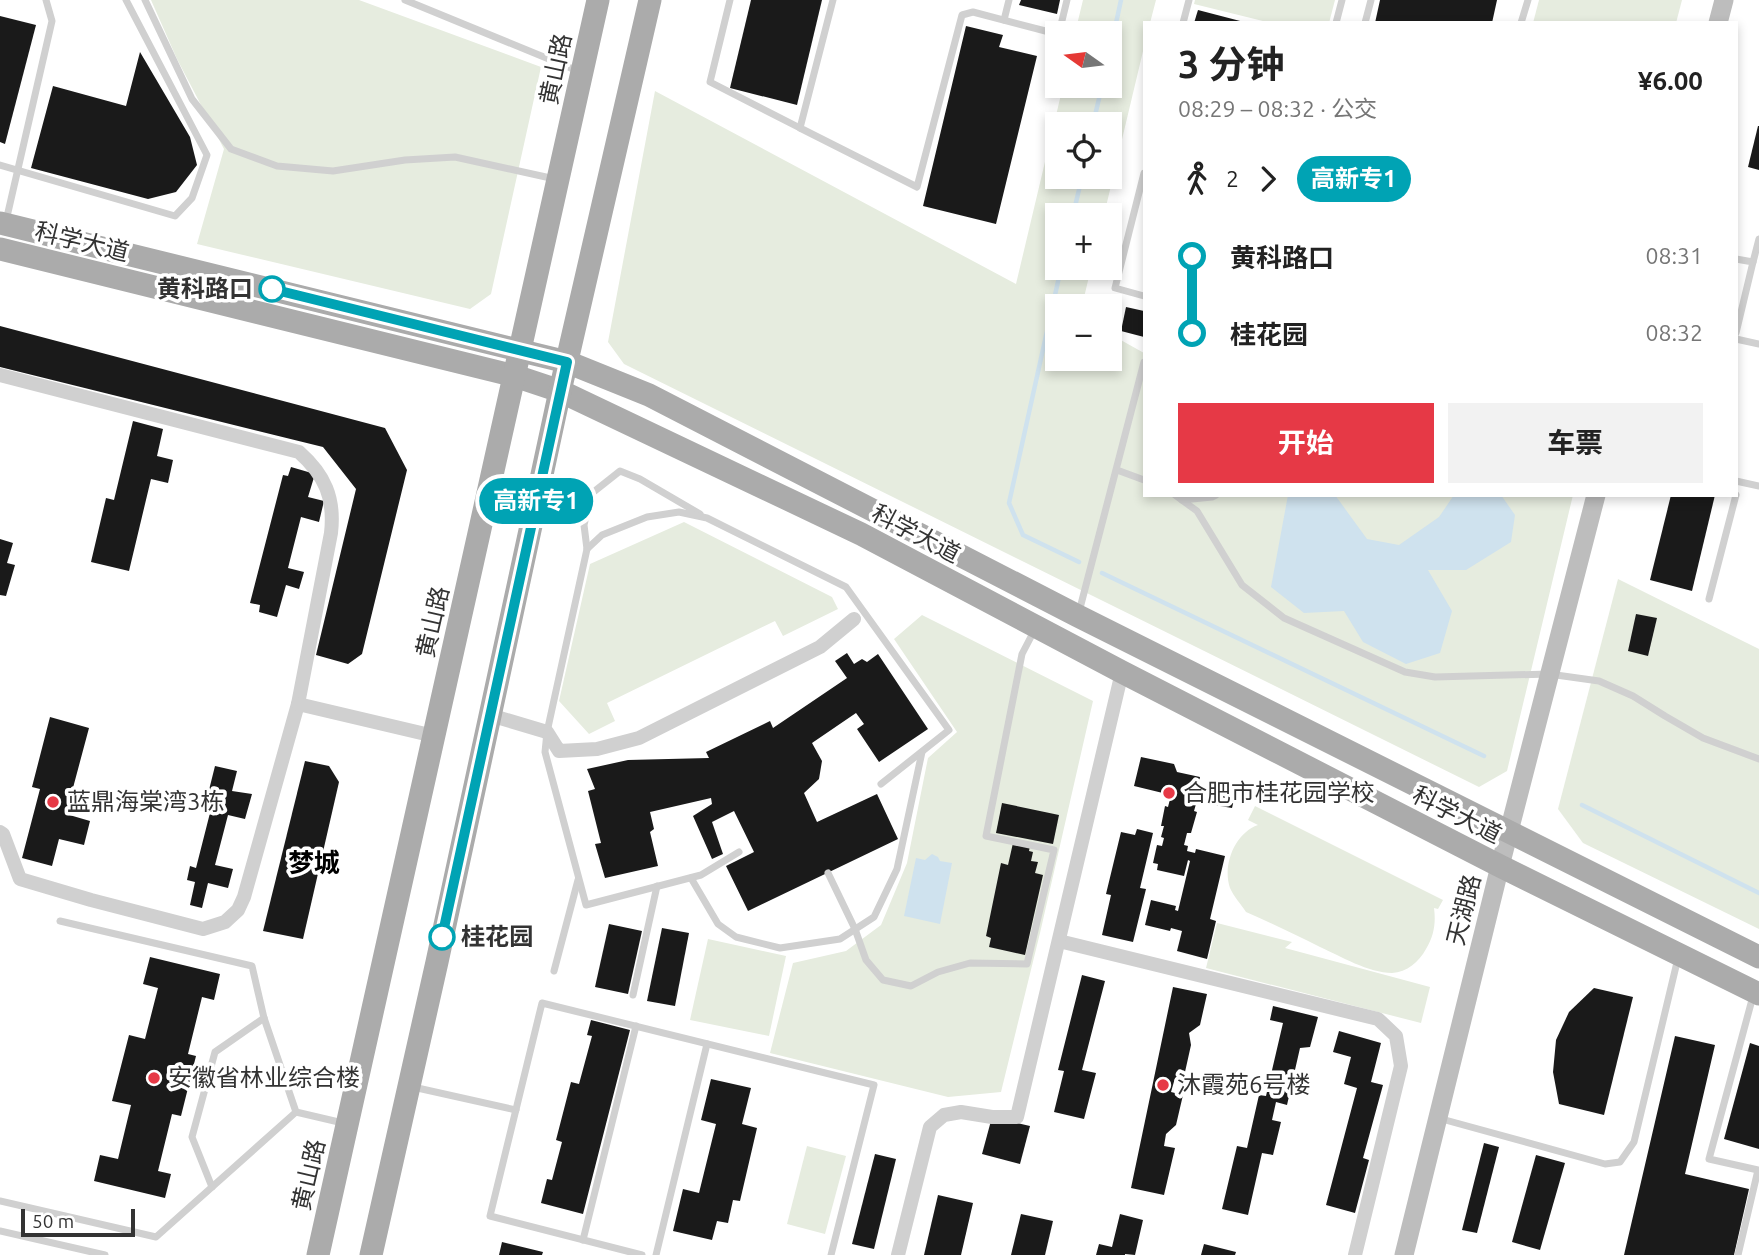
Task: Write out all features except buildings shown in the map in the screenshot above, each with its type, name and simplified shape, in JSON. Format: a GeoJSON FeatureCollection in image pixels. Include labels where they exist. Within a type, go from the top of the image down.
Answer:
{"type":"FeatureCollection","features":[{"type":"Feature","properties":{"kind":"main road","name":"黄山路"},"geometry":{"type":"LineString","coordinates":[[318,1255],[598,0]]}},
{"type":"Feature","properties":{"kind":"main road"},"geometry":{"type":"LineString","coordinates":[[371,1255],[560,391],[650,0]]}},
{"type":"Feature","properties":{"kind":"main road","name":"科学大道"},"geometry":{"type":"LineString","coordinates":[[2,224],[567,362],[649,396],[1078,616],[1759,957]]}},
{"type":"Feature","properties":{"kind":"main road","name":"科学大道"},"geometry":{"type":"LineString","coordinates":[[0,248],[515,376],[560,391],[862,534],[1122,672],[1500,866],[1756,993]]}},
{"type":"Feature","properties":{"kind":"street"},"geometry":{"type":"LineString","coordinates":[[1719,21],[1724,0]]}},
{"type":"Feature","properties":{"kind":"street"},"geometry":{"type":"LineString","coordinates":[[0,375],[299,452],[323,478],[333,514],[298,704],[244,897],[237,910],[225,922],[203,929],[20,879],[4,834],[0,832]]}},
{"type":"Feature","properties":{"kind":"street","name":"天湖路"},"geometry":{"type":"LineString","coordinates":[[1404,1255],[1500,866],[1595,497]]}},
{"type":"Feature","properties":{"kind":"street"},"geometry":{"type":"LineString","coordinates":[[490,715],[547,732],[559,751],[597,749],[639,738],[820,647],[854,619]]}},
{"type":"Feature","properties":{"kind":"street"},"geometry":{"type":"LineString","coordinates":[[898,1255],[930,1127],[944,1115],[961,1112],[1017,1117],[1122,672]]}},
{"type":"Feature","properties":{"kind":"street"},"geometry":{"type":"LineString","coordinates":[[298,704],[434,736]]}},
{"type":"Feature","properties":{"kind":"street"},"geometry":{"type":"LineString","coordinates":[[1059,941],[1378,1018],[1396,1036],[1401,1066],[1355,1255]]}},
{"type":"Feature","properties":{"kind":"lane"},"geometry":{"type":"LineString","coordinates":[[2,224],[18,170],[52,21],[46,0]]}},
{"type":"Feature","properties":{"kind":"lane"},"geometry":{"type":"LineString","coordinates":[[0,165],[175,216],[192,198],[207,155],[126,0]]}},
{"type":"Feature","properties":{"kind":"lane"},"geometry":{"type":"LineString","coordinates":[[145,0],[192,99],[231,149],[277,166],[333,172],[405,160],[455,157],[559,180]]}},
{"type":"Feature","properties":{"kind":"lane"},"geometry":{"type":"LineString","coordinates":[[405,0],[425,4],[582,73]]}},
{"type":"Feature","properties":{"kind":"lane"},"geometry":{"type":"LineString","coordinates":[[730,0],[710,82],[917,187],[962,16],[973,12],[1045,31]]}},
{"type":"Feature","properties":{"kind":"lane"},"geometry":{"type":"LineString","coordinates":[[800,128],[833,0]]}},
{"type":"Feature","properties":{"kind":"lane"},"geometry":{"type":"LineString","coordinates":[[1004,20],[1009,0]]}},
{"type":"Feature","properties":{"kind":"lane"},"geometry":{"type":"LineString","coordinates":[[1061,21],[1067,0]]}},
{"type":"Feature","properties":{"kind":"lane"},"geometry":{"type":"LineString","coordinates":[[1184,21],[1189,0]]}},
{"type":"Feature","properties":{"kind":"lane"},"geometry":{"type":"LineString","coordinates":[[1337,21],[1342,0]]}},
{"type":"Feature","properties":{"kind":"lane"},"geometry":{"type":"LineString","coordinates":[[1366,21],[1371,0]]}},
{"type":"Feature","properties":{"kind":"lane"},"geometry":{"type":"LineString","coordinates":[[1522,21],[1528,0]]}},
{"type":"Feature","properties":{"kind":"lane"},"geometry":{"type":"LineString","coordinates":[[1143,177],[1115,288],[1143,296]]}},
{"type":"Feature","properties":{"kind":"lane"},"geometry":{"type":"LineString","coordinates":[[1738,328],[1759,239]]}},
{"type":"Feature","properties":{"kind":"lane"},"geometry":{"type":"LineString","coordinates":[[1738,258],[1754,262]]}},
{"type":"Feature","properties":{"kind":"lane"},"geometry":{"type":"LineString","coordinates":[[1738,337],[1759,344]]}},
{"type":"Feature","properties":{"kind":"lane"},"geometry":{"type":"LineString","coordinates":[[1078,616],[1143,366]]}},
{"type":"Feature","properties":{"kind":"lane"},"geometry":{"type":"LineString","coordinates":[[1116,470],[1143,480]]}},
{"type":"Feature","properties":{"kind":"lane"},"geometry":{"type":"LineString","coordinates":[[739,852],[701,875],[586,905],[545,752],[587,549],[584,525],[591,494],[620,471],[846,587],[949,730],[881,784]]}},
{"type":"Feature","properties":{"kind":"lane"},"geometry":{"type":"LineString","coordinates":[[1738,481],[1759,486]]}},
{"type":"Feature","properties":{"kind":"lane"},"geometry":{"type":"LineString","coordinates":[[1178,497],[1212,497]]}},
{"type":"Feature","properties":{"kind":"lane"},"geometry":{"type":"LineString","coordinates":[[1178,497],[1197,511],[1242,585],[1284,618],[1405,672],[1435,677],[1549,674],[1599,681],[1633,696],[1703,738],[1759,759]]}},
{"type":"Feature","properties":{"kind":"lane"},"geometry":{"type":"LineString","coordinates":[[1709,599],[1735,497]]}},
{"type":"Feature","properties":{"kind":"lane"},"geometry":{"type":"LineString","coordinates":[[587,549],[602,535],[647,517],[679,512],[707,518]]}},
{"type":"Feature","properties":{"kind":"lane"},"geometry":{"type":"LineString","coordinates":[[828,873],[855,929],[866,960],[883,980],[911,986],[939,972],[970,963],[1027,964],[1054,850],[986,836],[1022,654],[1036,626]]}},
{"type":"Feature","properties":{"kind":"lane"},"geometry":{"type":"LineString","coordinates":[[691,878],[718,924],[736,937],[780,948],[840,939],[874,916],[897,869],[922,752]]}},
{"type":"Feature","properties":{"kind":"lane"},"geometry":{"type":"LineString","coordinates":[[554,971],[578,878]]}},
{"type":"Feature","properties":{"kind":"lane"},"geometry":{"type":"LineString","coordinates":[[633,995],[657,886]]}},
{"type":"Feature","properties":{"kind":"lane"},"geometry":{"type":"LineString","coordinates":[[60,921],[252,966],[264,1018],[296,1112]]}},
{"type":"Feature","properties":{"kind":"lane"},"geometry":{"type":"LineString","coordinates":[[1437,1118],[1605,1164],[1620,1162],[1634,1142],[1679,955]]}},
{"type":"Feature","properties":{"kind":"lane"},"geometry":{"type":"LineString","coordinates":[[1738,1255],[1758,1170],[1709,1159],[1756,993]]}},
{"type":"Feature","properties":{"kind":"lane"},"geometry":{"type":"LineString","coordinates":[[642,1255],[490,1216],[542,1003],[874,1085],[831,1255]]}},
{"type":"Feature","properties":{"kind":"lane"},"geometry":{"type":"LineString","coordinates":[[212,1187],[192,1137],[215,1052],[264,1018]]}},
{"type":"Feature","properties":{"kind":"lane"},"geometry":{"type":"LineString","coordinates":[[583,1240],[636,1026]]}},
{"type":"Feature","properties":{"kind":"lane"},"geometry":{"type":"LineString","coordinates":[[656,1255],[707,1044]]}},
{"type":"Feature","properties":{"kind":"lane"},"geometry":{"type":"LineString","coordinates":[[409,1086],[516,1110]]}},
{"type":"Feature","properties":{"kind":"lane"},"geometry":{"type":"LineString","coordinates":[[296,1112],[347,1124]]}},
{"type":"Feature","properties":{"kind":"lane"},"geometry":{"type":"LineString","coordinates":[[0,1201],[156,1237],[296,1112]]}},
{"type":"Feature","properties":{"kind":"lane"},"geometry":{"type":"LineString","coordinates":[[0,1231],[105,1255]]}},
{"type":"Feature","properties":{"kind":"shaded area"},"geometry":{"type":"Polygon","coordinates":[[[151,0],[359,0],[541,67],[491,294],[470,309],[197,244],[224,149],[177,59],[151,0]]]}},
{"type":"Feature","properties":{"kind":"shaded area"},"geometry":{"type":"Polygon","coordinates":[[[1083,0],[1156,0],[1151,21],[1143,21],[1143,51],[1122,139],[1122,112],[1057,112],[1060,98],[1122,98],[1122,21],[1078,21],[1083,0]]]}},
{"type":"Feature","properties":{"kind":"shaded area"},"geometry":{"type":"Polygon","coordinates":[[[1195,0],[1335,0],[1330,21],[1263,21],[1194,4],[1195,0]]]}},
{"type":"Feature","properties":{"kind":"shaded area"},"geometry":{"type":"Polygon","coordinates":[[[1539,0],[1682,0],[1677,21],[1534,21],[1539,0]]]}},
{"type":"Feature","properties":{"kind":"shaded area"},"geometry":{"type":"Polygon","coordinates":[[[655,91],[1016,284],[1045,162],[1045,189],[1110,189],[1107,203],[1045,203],[1045,280],[1088,280],[1085,294],[1045,294],[1045,371],[1122,371],[1122,341],[1143,352],[1143,497],[1573,497],[1507,771],[1479,787],[624,364],[608,342],[655,91]]]}},
{"type":"Feature","properties":{"kind":"shaded area"},"geometry":{"type":"Polygon","coordinates":[[[684,522],[832,597],[838,609],[783,636],[775,621],[607,703],[615,721],[589,734],[559,701],[590,564],[684,522]]]}},
{"type":"Feature","properties":{"kind":"shaded area"},"geometry":{"type":"Polygon","coordinates":[[[1618,579],[1759,649],[1759,929],[1583,843],[1558,809],[1618,579]]]}},
{"type":"Feature","properties":{"kind":"shaded area"},"geometry":{"type":"Polygon","coordinates":[[[922,615],[1093,701],[1001,1092],[948,1097],[770,1053],[793,963],[846,951],[881,925],[907,863],[928,758],[957,732],[894,639],[922,615]]]}},
{"type":"Feature","properties":{"kind":"shaded area"},"geometry":{"type":"Polygon","coordinates":[[[1255,806],[1443,900],[1438,909],[1434,908],[1433,934],[1420,958],[1408,968],[1397,972],[1374,970],[1246,912],[1230,888],[1228,870],[1229,860],[1237,842],[1258,825],[1248,820],[1255,806]]]}},
{"type":"Feature","properties":{"kind":"shaded area"},"geometry":{"type":"Polygon","coordinates":[[[1217,923],[1292,942],[1285,948],[1430,987],[1421,1023],[1206,968],[1217,923]]]}},
{"type":"Feature","properties":{"kind":"shaded area"},"geometry":{"type":"Polygon","coordinates":[[[708,939],[786,956],[769,1036],[690,1020],[708,939]]]}},
{"type":"Feature","properties":{"kind":"shaded area"},"geometry":{"type":"Polygon","coordinates":[[[807,1146],[846,1156],[825,1234],[787,1224],[807,1146]]]}},
{"type":"Feature","properties":{"kind":"water"},"geometry":{"type":"Polygon","coordinates":[[[1288,497],[1336,497],[1367,539],[1399,545],[1439,517],[1453,497],[1502,497],[1515,515],[1511,542],[1466,570],[1428,570],[1452,611],[1440,653],[1406,664],[1363,642],[1344,611],[1304,613],[1271,587],[1288,497]]]}},
{"type":"Feature","properties":{"kind":"water"},"geometry":{"type":"Polygon","coordinates":[[[932,854],[940,861],[952,863],[940,924],[904,916],[916,858],[925,860],[932,854]]]}},
{"type":"Feature","properties":{"kind":"waterway"},"geometry":{"type":"LineString","coordinates":[[1116,21],[1121,0]]}},
{"type":"Feature","properties":{"kind":"waterway"},"geometry":{"type":"LineString","coordinates":[[1096,112],[1099,98]]}},
{"type":"Feature","properties":{"kind":"waterway"},"geometry":{"type":"LineString","coordinates":[[1076,203],[1079,189]]}},
{"type":"Feature","properties":{"kind":"waterway"},"geometry":{"type":"LineString","coordinates":[[1058,280],[1009,503],[1023,535],[1079,562]]}},
{"type":"Feature","properties":{"kind":"waterway"},"geometry":{"type":"LineString","coordinates":[[1102,573],[1484,756]]}},
{"type":"Feature","properties":{"kind":"waterway"},"geometry":{"type":"LineString","coordinates":[[1582,805],[1759,893]]}},
{"type":"Feature","properties":{"kind":"bus line","name":"高新专1"},"geometry":{"type":"LineString","coordinates":[[272,289],[567,362],[442,937]]}},
{"type":"Feature","properties":{"kind":"place","name":"黄科路口"},"geometry":{"type":"Point","coordinates":[272,289]}},
{"type":"Feature","properties":{"kind":"place","name":"合肥市桂花园学校"},"geometry":{"type":"Point","coordinates":[1169,793]}},
{"type":"Feature","properties":{"kind":"place","name":"蓝鼎海棠湾3栋"},"geometry":{"type":"Point","coordinates":[53,802]}},
{"type":"Feature","properties":{"kind":"place","name":"桂花园"},"geometry":{"type":"Point","coordinates":[442,937]}},
{"type":"Feature","properties":{"kind":"place","name":"安徽省林业综合楼"},"geometry":{"type":"Point","coordinates":[154,1078]}},
{"type":"Feature","properties":{"kind":"place","name":"沐霞苑6号楼"},"geometry":{"type":"Point","coordinates":[1163,1085]}},
{"type":"Feature","properties":{"kind":"district","name":"梦城"},"geometry":{"type":"Point","coordinates":[314,863]}}]}
